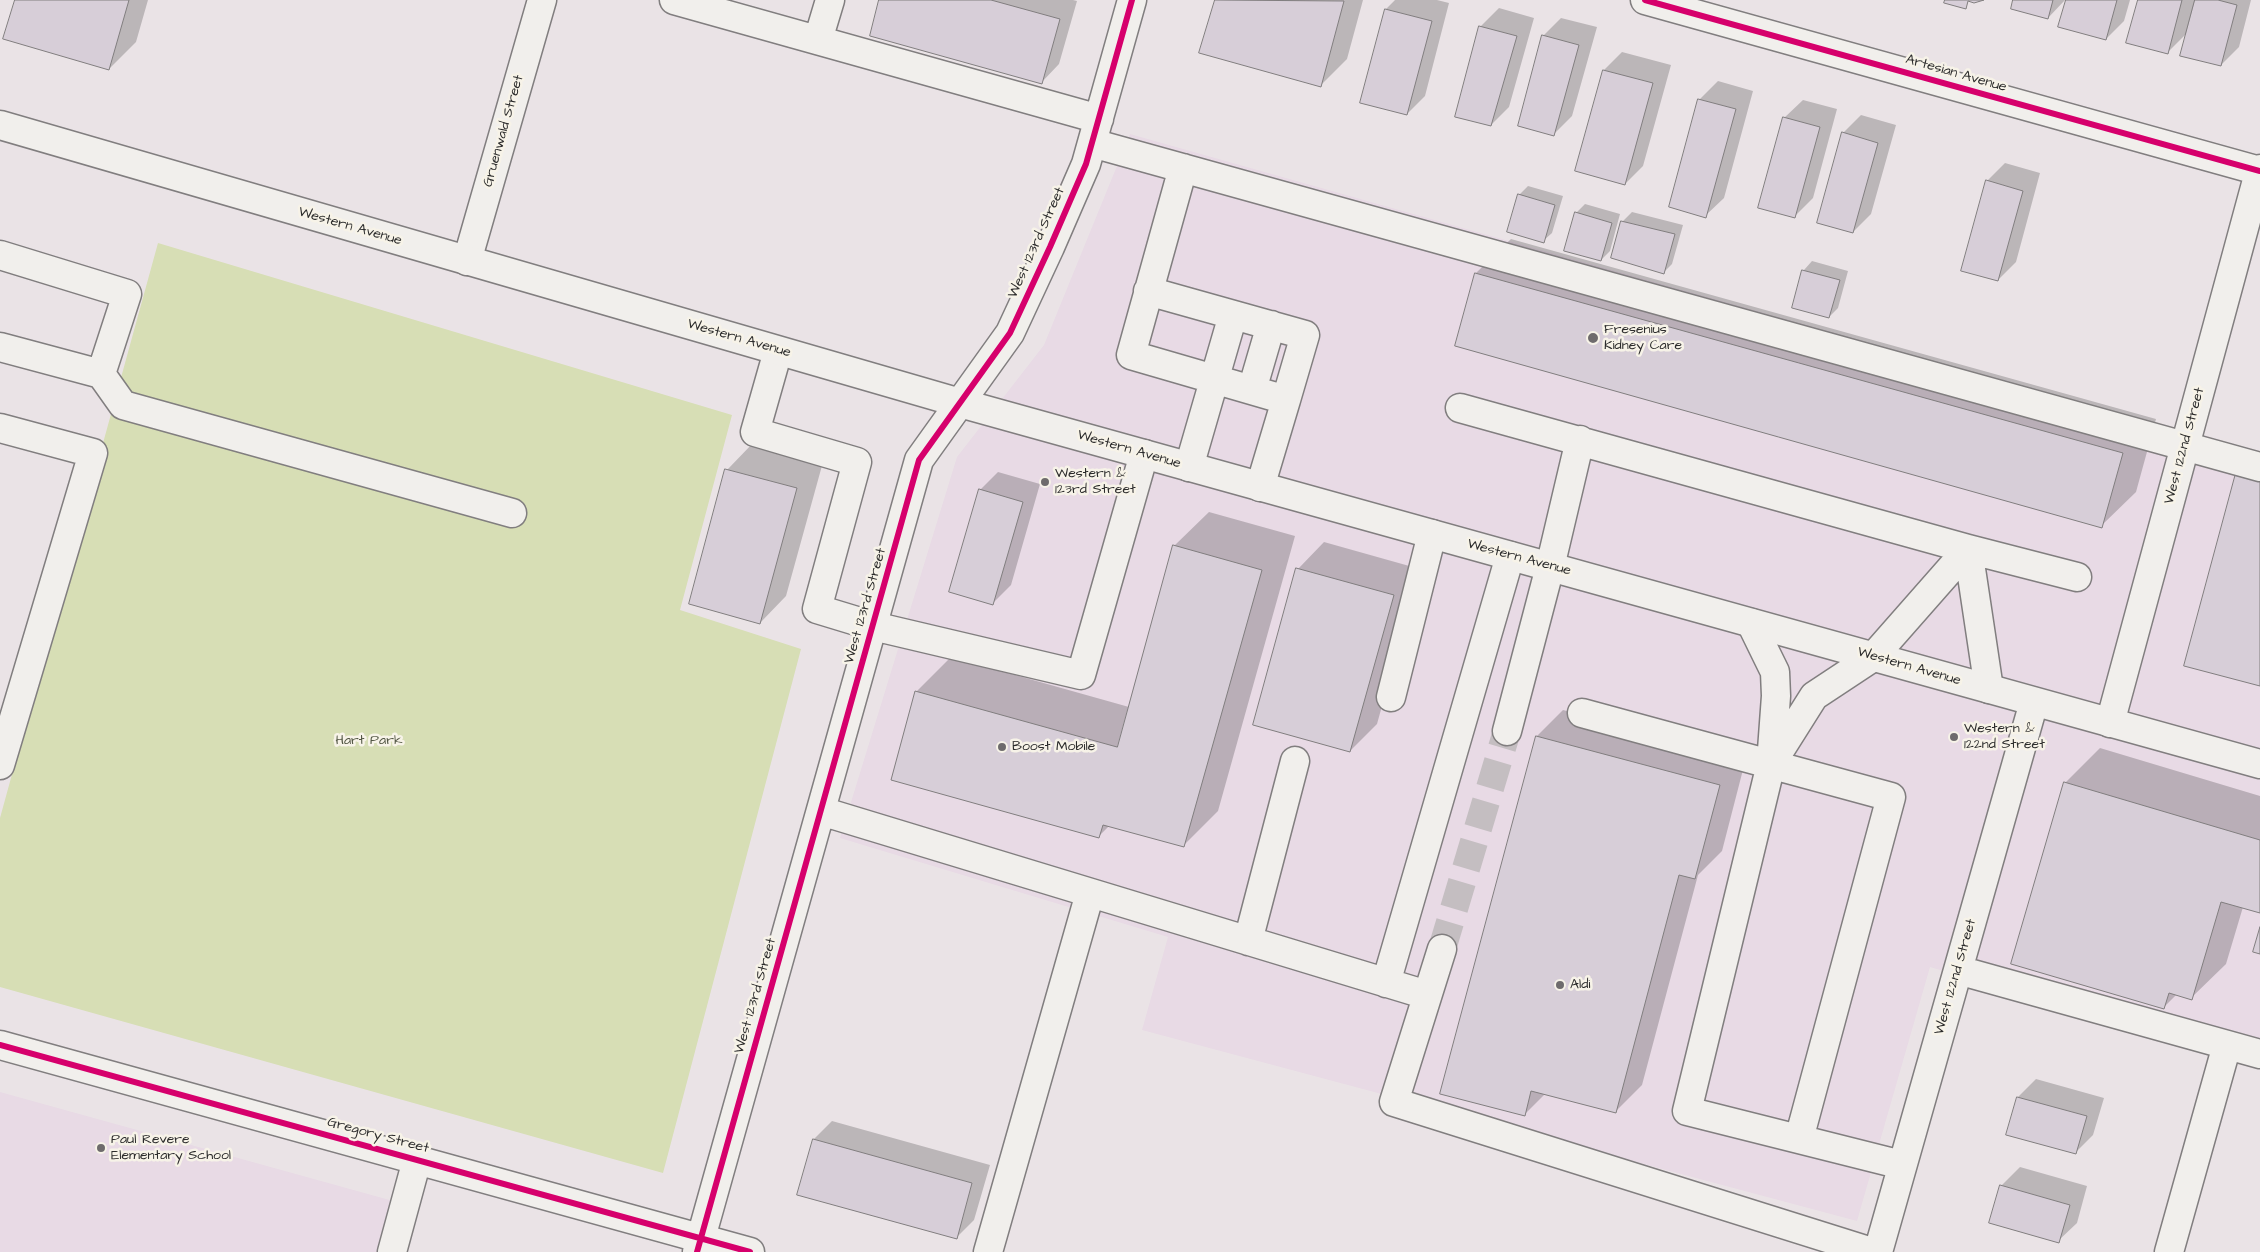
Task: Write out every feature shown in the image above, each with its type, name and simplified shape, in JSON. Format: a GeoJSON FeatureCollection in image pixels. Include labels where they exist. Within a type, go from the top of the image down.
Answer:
{"type":"FeatureCollection","features":[{"type":"Feature","properties":{"kind":"street","name":"Gruenwald Street"},"geometry":{"type":"LineString","coordinates":[[467,261],[542,0]]}},
{"type":"Feature","properties":{"kind":"street"},"geometry":{"type":"LineString","coordinates":[[674,0],[818,40],[1095,131],[1183,168],[2260,467]]}},
{"type":"Feature","properties":{"kind":"street"},"geometry":{"type":"LineString","coordinates":[[818,40],[830,0]]}},
{"type":"Feature","properties":{"kind":"street","name":"West 123rd Street"},"geometry":{"type":"LineString","coordinates":[[699,1245],[919,460],[1010,333],[1050,247],[1086,164],[1132,0]]}},
{"type":"Feature","properties":{"kind":"street","name":"Artesian Avenue"},"geometry":{"type":"LineString","coordinates":[[1645,0],[2260,171]]}},
{"type":"Feature","properties":{"kind":"street","name":"Western Avenue"},"geometry":{"type":"LineString","coordinates":[[0,125],[960,403],[2260,764]]}},
{"type":"Feature","properties":{"kind":"street"},"geometry":{"type":"LineString","coordinates":[[1183,168],[1131,355],[1286,400]]}},
{"type":"Feature","properties":{"kind":"street","name":"West 122nd Street"},"geometry":{"type":"LineString","coordinates":[[2110,723],[2260,171]]}},
{"type":"Feature","properties":{"kind":"street"},"geometry":{"type":"LineString","coordinates":[[0,255],[127,294],[101,374]]}},
{"type":"Feature","properties":{"kind":"street"},"geometry":{"type":"LineString","coordinates":[[1148,291],[1305,335],[1260,487]]}},
{"type":"Feature","properties":{"kind":"street"},"geometry":{"type":"LineString","coordinates":[[1189,467],[1233,315]]}},
{"type":"Feature","properties":{"kind":"street"},"geometry":{"type":"LineString","coordinates":[[1252,390],[1271,326]]}},
{"type":"Feature","properties":{"kind":"street"},"geometry":{"type":"LineString","coordinates":[[0,347],[101,374],[123,406],[512,513]]}},
{"type":"Feature","properties":{"kind":"street"},"geometry":{"type":"LineString","coordinates":[[778,351],[755,432],[857,462],[817,609],[874,626],[1082,676],[1144,454]]}},
{"type":"Feature","properties":{"kind":"street"},"geometry":{"type":"LineString","coordinates":[[1460,408],[1968,549],[2077,577]]}},
{"type":"Feature","properties":{"kind":"street"},"geometry":{"type":"LineString","coordinates":[[0,428],[93,453],[0,765]]}},
{"type":"Feature","properties":{"kind":"street"},"geometry":{"type":"LineString","coordinates":[[1506,731],[1550,567],[1580,440]]}},
{"type":"Feature","properties":{"kind":"street"},"geometry":{"type":"LineString","coordinates":[[1391,697],[1432,534]]}},
{"type":"Feature","properties":{"kind":"street"},"geometry":{"type":"LineString","coordinates":[[1771,764],[1814,696],[1873,657],[1968,549]]}},
{"type":"Feature","properties":{"kind":"street"},"geometry":{"type":"LineString","coordinates":[[1968,549],[1989,689]]}},
{"type":"Feature","properties":{"kind":"street"},"geometry":{"type":"LineString","coordinates":[[1386,983],[1510,556]]}},
{"type":"Feature","properties":{"kind":"street"},"geometry":{"type":"LineString","coordinates":[[1751,622],[1774,672],[1776,696],[1771,764],[1687,1110],[1902,1166]]}},
{"type":"Feature","properties":{"kind":"street","name":"West 122nd Street"},"geometry":{"type":"LineString","coordinates":[[1878,1252],[2034,702]]}},
{"type":"Feature","properties":{"kind":"street"},"geometry":{"type":"LineString","coordinates":[[1582,713],[1890,797],[1800,1140]]}},
{"type":"Feature","properties":{"kind":"street"},"geometry":{"type":"LineString","coordinates":[[1248,941],[1295,761]]}},
{"type":"Feature","properties":{"kind":"street"},"geometry":{"type":"LineString","coordinates":[[821,811],[1427,995]]}},
{"type":"Feature","properties":{"kind":"street"},"geometry":{"type":"LineString","coordinates":[[988,1252],[1090,893]]}},
{"type":"Feature","properties":{"kind":"street"},"geometry":{"type":"LineString","coordinates":[[1442,949],[1394,1102],[1872,1252]]}},
{"type":"Feature","properties":{"kind":"street"},"geometry":{"type":"LineString","coordinates":[[1958,970],[2260,1054]]}},
{"type":"Feature","properties":{"kind":"street","name":"Gregory Street"},"geometry":{"type":"LineString","coordinates":[[0,1045],[417,1160],[699,1245],[750,1252]]}},
{"type":"Feature","properties":{"kind":"street"},"geometry":{"type":"LineString","coordinates":[[2169,1252],[2227,1045]]}},
{"type":"Feature","properties":{"kind":"street"},"geometry":{"type":"LineString","coordinates":[[392,1252],[417,1160]]}},
{"type":"Feature","properties":{"kind":"shaded area"},"geometry":{"type":"Polygon","coordinates":[[[1130,134],[2260,453],[2260,1062],[1930,967],[1857,1221],[1142,1030],[1168,937],[840,838],[957,457],[1044,345],[1130,134]]]}},
{"type":"Feature","properties":{"kind":"shaded area","name":"Paul Revere Elementary School"},"geometry":{"type":"Polygon","coordinates":[[[0,1092],[404,1204],[391,1252],[0,1252],[0,1092]]]}},
{"type":"Feature","properties":{"kind":"green space","name":"Hart Park"},"geometry":{"type":"Polygon","coordinates":[[[158,243],[732,415],[680,610],[801,649],[663,1173],[0,987],[0,818],[158,243]]]}},
{"type":"Feature","properties":{"kind":"building"},"geometry":{"type":"Polygon","coordinates":[[[15,0],[129,0],[109,70],[3,39],[15,0]]]}},
{"type":"Feature","properties":{"kind":"building"},"geometry":{"type":"Polygon","coordinates":[[[879,0],[991,0],[1060,19],[1042,84],[870,36],[879,0]]]}},
{"type":"Feature","properties":{"kind":"building"},"geometry":{"type":"Polygon","coordinates":[[[1215,0],[1344,1],[1321,87],[1199,53],[1215,0]]]}},
{"type":"Feature","properties":{"kind":"building"},"geometry":{"type":"Polygon","coordinates":[[[1945,0],[1984,0],[1974,3],[1968,1],[1966,9],[1944,3],[1945,0]]]}},
{"type":"Feature","properties":{"kind":"building"},"geometry":{"type":"Polygon","coordinates":[[[2013,0],[2053,0],[2048,19],[2011,9],[2013,0]]]}},
{"type":"Feature","properties":{"kind":"building"},"geometry":{"type":"Polygon","coordinates":[[[2066,0],[2117,0],[2106,40],[2058,27],[2066,0]]]}},
{"type":"Feature","properties":{"kind":"building"},"geometry":{"type":"Polygon","coordinates":[[[2138,0],[2182,0],[2168,54],[2126,43],[2138,0]]]}},
{"type":"Feature","properties":{"kind":"building"},"geometry":{"type":"Polygon","coordinates":[[[2195,0],[2218,0],[2237,5],[2221,66],[2180,56],[2195,0]]]}},
{"type":"Feature","properties":{"kind":"building"},"geometry":{"type":"Polygon","coordinates":[[[1385,9],[1432,21],[1407,115],[1360,103],[1385,9]]]}},
{"type":"Feature","properties":{"kind":"building"},"geometry":{"type":"Polygon","coordinates":[[[1479,26],[1517,36],[1491,126],[1455,117],[1479,26]]]}},
{"type":"Feature","properties":{"kind":"building"},"geometry":{"type":"Polygon","coordinates":[[[1542,35],[1579,45],[1554,136],[1518,126],[1542,35]]]}},
{"type":"Feature","properties":{"kind":"building"},"geometry":{"type":"Polygon","coordinates":[[[1603,70],[1653,83],[1625,185],[1575,171],[1603,70]]]}},
{"type":"Feature","properties":{"kind":"building"},"geometry":{"type":"Polygon","coordinates":[[[1698,99],[1736,109],[1706,218],[1669,207],[1698,99]]]}},
{"type":"Feature","properties":{"kind":"building"},"geometry":{"type":"Polygon","coordinates":[[[1783,117],[1820,127],[1795,218],[1758,208],[1783,117]]]}},
{"type":"Feature","properties":{"kind":"building"},"geometry":{"type":"Polygon","coordinates":[[[1842,132],[1878,143],[1853,233],[1817,223],[1842,132]]]}},
{"type":"Feature","properties":{"kind":"building"},"geometry":{"type":"Polygon","coordinates":[[[1986,180],[2023,191],[1998,281],[1961,271],[1986,180]]]}},
{"type":"Feature","properties":{"kind":"building"},"geometry":{"type":"Polygon","coordinates":[[[1518,194],[1555,205],[1544,243],[1507,232],[1518,194]]]}},
{"type":"Feature","properties":{"kind":"building"},"geometry":{"type":"Polygon","coordinates":[[[1575,212],[1612,223],[1601,261],[1564,251],[1575,212]]]}},
{"type":"Feature","properties":{"kind":"building"},"geometry":{"type":"Polygon","coordinates":[[[1621,221],[1675,234],[1664,274],[1611,258],[1621,221]]]}},
{"type":"Feature","properties":{"kind":"building"},"geometry":{"type":"Polygon","coordinates":[[[1802,270],[1840,280],[1829,318],[1792,308],[1802,270]]]}},
{"type":"Feature","properties":{"kind":"building"},"geometry":{"type":"Polygon","coordinates":[[[1475,273],[2123,453],[2102,528],[1455,346],[1475,273]]]}},
{"type":"Feature","properties":{"kind":"building"},"geometry":{"type":"Polygon","coordinates":[[[725,469],[797,488],[760,624],[689,604],[725,469]]]}},
{"type":"Feature","properties":{"kind":"building"},"geometry":{"type":"Polygon","coordinates":[[[2236,473],[2260,479],[2260,686],[2184,666],[2236,473]]]}},
{"type":"Feature","properties":{"kind":"building"},"geometry":{"type":"Polygon","coordinates":[[[979,489],[1023,502],[993,605],[949,592],[979,489]]]}},
{"type":"Feature","properties":{"kind":"building"},"geometry":{"type":"Polygon","coordinates":[[[1173,545],[1262,570],[1184,847],[1103,825],[1099,838],[891,780],[915,691],[1117,747],[1173,545]]]}},
{"type":"Feature","properties":{"kind":"building"},"geometry":{"type":"Polygon","coordinates":[[[1296,568],[1394,595],[1350,752],[1253,725],[1296,568]]]}},
{"type":"Feature","properties":{"kind":"building","name":"Aldi"},"geometry":{"type":"Polygon","coordinates":[[[1536,736],[1720,785],[1695,879],[1679,875],[1616,1113],[1531,1091],[1525,1116],[1440,1094],[1536,736]]]}},
{"type":"Feature","properties":{"kind":"building"},"geometry":{"type":"Polygon","coordinates":[[[2064,782],[2260,840],[2260,913],[2221,902],[2192,1000],[2169,993],[2164,1009],[2011,964],[2064,782]]]}},
{"type":"Feature","properties":{"kind":"building"},"geometry":{"type":"Polygon","coordinates":[[[2260,927],[2260,954],[2253,952],[2260,927]]]}},
{"type":"Feature","properties":{"kind":"building"},"geometry":{"type":"Polygon","coordinates":[[[2017,1097],[2087,1116],[2076,1154],[2006,1135],[2017,1097]]]}},
{"type":"Feature","properties":{"kind":"building"},"geometry":{"type":"Polygon","coordinates":[[[813,1139],[972,1183],[957,1239],[797,1195],[813,1139]]]}},
{"type":"Feature","properties":{"kind":"building"},"geometry":{"type":"Polygon","coordinates":[[[2000,1185],[2070,1205],[2059,1243],[1989,1223],[2000,1185]]]}},
{"type":"Feature","properties":{"kind":"tunnel"},"geometry":{"type":"LineString","coordinates":[[1442,949],[1507,731]]}},
{"type":"Feature","properties":{"kind":"cycle path"},"geometry":{"type":"LineString","coordinates":[[697,1252],[919,460],[1010,333],[1050,247],[1086,164],[1132,0]]}},
{"type":"Feature","properties":{"kind":"cycle path"},"geometry":{"type":"LineString","coordinates":[[1645,0],[2260,171]]}},
{"type":"Feature","properties":{"kind":"cycle path"},"geometry":{"type":"LineString","coordinates":[[0,1045],[750,1252]]}},
{"type":"Feature","properties":{"kind":"place","name":"Fresenius Kidney Care"},"geometry":{"type":"Point","coordinates":[1593,338]}},
{"type":"Feature","properties":{"kind":"place","name":"Western & 123rd Street"},"geometry":{"type":"Point","coordinates":[1045,482]}},
{"type":"Feature","properties":{"kind":"place","name":"Western & 122nd Street"},"geometry":{"type":"Point","coordinates":[1954,737]}},
{"type":"Feature","properties":{"kind":"place","name":"Boost Mobile"},"geometry":{"type":"Point","coordinates":[1002,747]}},
{"type":"Feature","properties":{"kind":"place","name":"Aldi"},"geometry":{"type":"Point","coordinates":[1560,985]}},
{"type":"Feature","properties":{"kind":"place","name":"Paul Revere Elementary School"},"geometry":{"type":"Point","coordinates":[101,1148]}}]}
